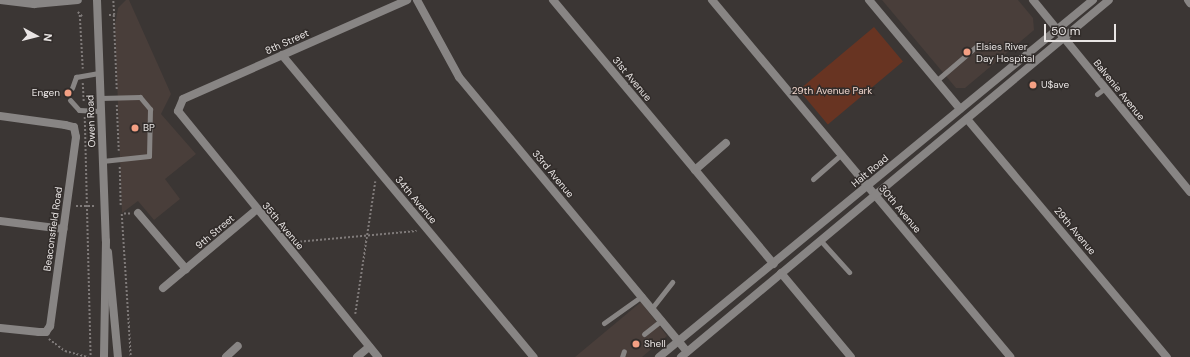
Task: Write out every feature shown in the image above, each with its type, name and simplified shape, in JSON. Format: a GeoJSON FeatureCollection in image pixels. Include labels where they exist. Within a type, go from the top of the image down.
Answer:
{"type":"FeatureCollection","features":[{"type":"Feature","properties":{"kind":"street"},"geometry":{"type":"LineString","coordinates":[[0,0],[34,4],[78,0]]}},
{"type":"Feature","properties":{"kind":"street","name":"Owen Road"},"geometry":{"type":"LineString","coordinates":[[97,0],[106,241],[118,357]]}},
{"type":"Feature","properties":{"kind":"street","name":"8th Street"},"geometry":{"type":"LineString","coordinates":[[178,106],[183,99],[407,0]]}},
{"type":"Feature","properties":{"kind":"street","name":"33rd Avenue"},"geometry":{"type":"LineString","coordinates":[[417,0],[459,77],[662,320],[679,341],[684,354]]}},
{"type":"Feature","properties":{"kind":"street","name":"31st Avenue"},"geometry":{"type":"LineString","coordinates":[[553,0],[774,264]]}},
{"type":"Feature","properties":{"kind":"street","name":"30th Avenue"},"geometry":{"type":"LineString","coordinates":[[712,0],[1010,357]]}},
{"type":"Feature","properties":{"kind":"street"},"geometry":{"type":"LineString","coordinates":[[869,0],[960,109]]}},
{"type":"Feature","properties":{"kind":"street","name":"Balvenie Avenue"},"geometry":{"type":"LineString","coordinates":[[1033,0],[1190,192]]}},
{"type":"Feature","properties":{"kind":"street","name":"Halt Road"},"geometry":{"type":"LineString","coordinates":[[659,357],[774,264],[1093,0]]}},
{"type":"Feature","properties":{"kind":"street"},"geometry":{"type":"LineString","coordinates":[[684,354],[1109,0]]}},
{"type":"Feature","properties":{"kind":"street","name":"34th Avenue"},"geometry":{"type":"LineString","coordinates":[[282,55],[534,357]]}},
{"type":"Feature","properties":{"kind":"street","name":"35th Avenue"},"geometry":{"type":"LineString","coordinates":[[178,106],[178,116],[378,357]]}},
{"type":"Feature","properties":{"kind":"street","name":"Beaconsfield Road"},"geometry":{"type":"LineString","coordinates":[[0,116],[74,127],[76,137],[46,332]]}},
{"type":"Feature","properties":{"kind":"street","name":"29th Avenue"},"geometry":{"type":"LineString","coordinates":[[967,119],[1167,357]]}},
{"type":"Feature","properties":{"kind":"street"},"geometry":{"type":"LineString","coordinates":[[695,170],[726,143]]}},
{"type":"Feature","properties":{"kind":"street","name":"9th Street"},"geometry":{"type":"LineString","coordinates":[[163,288],[256,210]]}},
{"type":"Feature","properties":{"kind":"street"},"geometry":{"type":"LineString","coordinates":[[138,213],[186,269]]}},
{"type":"Feature","properties":{"kind":"street"},"geometry":{"type":"LineString","coordinates":[[0,221],[63,229]]}},
{"type":"Feature","properties":{"kind":"street","name":"Owen Road"},"geometry":{"type":"LineString","coordinates":[[104,357],[106,241]]}},
{"type":"Feature","properties":{"kind":"street"},"geometry":{"type":"LineString","coordinates":[[781,273],[851,357]]}},
{"type":"Feature","properties":{"kind":"street"},"geometry":{"type":"LineString","coordinates":[[0,328],[46,332]]}},
{"type":"Feature","properties":{"kind":"street"},"geometry":{"type":"LineString","coordinates":[[226,357],[238,346]]}},
{"type":"Feature","properties":{"kind":"street"},"geometry":{"type":"LineString","coordinates":[[356,357],[369,347]]}},
{"type":"Feature","properties":{"kind":"lane"},"geometry":{"type":"LineString","coordinates":[[936,81],[979,44]]}},
{"type":"Feature","properties":{"kind":"lane"},"geometry":{"type":"LineString","coordinates":[[72,88],[76,77],[83,74],[99,73]]}},
{"type":"Feature","properties":{"kind":"lane"},"geometry":{"type":"LineString","coordinates":[[1097,94],[1105,88]]}},
{"type":"Feature","properties":{"kind":"lane"},"geometry":{"type":"LineString","coordinates":[[100,98],[117,97],[145,99],[151,116],[149,156],[119,160],[102,160]]}},
{"type":"Feature","properties":{"kind":"lane"},"geometry":{"type":"LineString","coordinates":[[70,100],[75,108],[84,112],[100,112]]}},
{"type":"Feature","properties":{"kind":"lane"},"geometry":{"type":"LineString","coordinates":[[813,179],[841,155]]}},
{"type":"Feature","properties":{"kind":"lane"},"geometry":{"type":"LineString","coordinates":[[821,240],[849,272]]}},
{"type":"Feature","properties":{"kind":"lane"},"geometry":{"type":"LineString","coordinates":[[652,308],[672,282]]}},
{"type":"Feature","properties":{"kind":"lane"},"geometry":{"type":"LineString","coordinates":[[604,323],[642,296]]}},
{"type":"Feature","properties":{"kind":"lane"},"geometry":{"type":"LineString","coordinates":[[644,334],[662,320]]}},
{"type":"Feature","properties":{"kind":"lane"},"geometry":{"type":"LineString","coordinates":[[622,357],[624,351]]}},
{"type":"Feature","properties":{"kind":"path"},"geometry":{"type":"LineString","coordinates":[[113,0],[122,206]]}},
{"type":"Feature","properties":{"kind":"path"},"geometry":{"type":"LineString","coordinates":[[78,12],[81,16],[88,206],[91,357]]}},
{"type":"Feature","properties":{"kind":"path"},"geometry":{"type":"LineString","coordinates":[[109,15],[114,15]]}},
{"type":"Feature","properties":{"kind":"path"},"geometry":{"type":"LineString","coordinates":[[349,323],[354,318],[376,179],[380,173]]}},
{"type":"Feature","properties":{"kind":"path"},"geometry":{"type":"LineString","coordinates":[[66,205],[94,206]]}},
{"type":"Feature","properties":{"kind":"path"},"geometry":{"type":"LineString","coordinates":[[122,214],[131,357]]}},
{"type":"Feature","properties":{"kind":"path"},"geometry":{"type":"LineString","coordinates":[[288,249],[297,241],[367,237],[418,231],[425,226]]}},
{"type":"Feature","properties":{"kind":"path"},"geometry":{"type":"LineString","coordinates":[[46,332],[51,343],[88,357]]}},
{"type":"Feature","properties":{"kind":"shaded area"},"geometry":{"type":"Polygon","coordinates":[[[126,0],[129,0],[171,94],[161,114],[196,154],[165,179],[180,199],[154,220],[138,201],[122,213],[115,25],[118,8],[126,0]]]}},
{"type":"Feature","properties":{"kind":"shaded area","name":"Elsies River Day Hospital"},"geometry":{"type":"Polygon","coordinates":[[[882,0],[1018,0],[1033,18],[1034,30],[965,88],[956,88],[882,0]]]}},
{"type":"Feature","properties":{"kind":"shaded area"},"geometry":{"type":"Polygon","coordinates":[[[641,302],[667,336],[642,357],[575,357],[641,302]]]}},
{"type":"Feature","properties":{"kind":"green space","name":"29th Avenue Park"},"geometry":{"type":"Polygon","coordinates":[[[874,27],[903,61],[828,124],[799,90],[874,27]]]}},
{"type":"Feature","properties":{"kind":"place","name":"Elsies River Day Hospital"},"geometry":{"type":"Point","coordinates":[967,52]}},
{"type":"Feature","properties":{"kind":"place","name":"U$ave"},"geometry":{"type":"Point","coordinates":[1033,85]}},
{"type":"Feature","properties":{"kind":"place","name":"Engen"},"geometry":{"type":"Point","coordinates":[68,93]}},
{"type":"Feature","properties":{"kind":"place","name":"BP"},"geometry":{"type":"Point","coordinates":[135,128]}},
{"type":"Feature","properties":{"kind":"place","name":"Shell"},"geometry":{"type":"Point","coordinates":[636,344]}}]}
